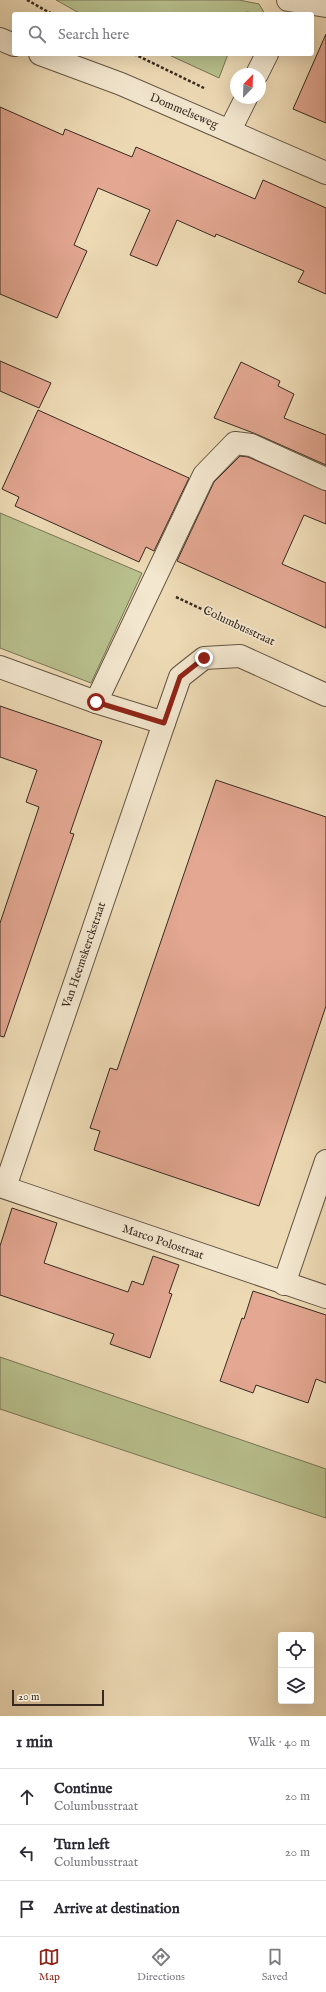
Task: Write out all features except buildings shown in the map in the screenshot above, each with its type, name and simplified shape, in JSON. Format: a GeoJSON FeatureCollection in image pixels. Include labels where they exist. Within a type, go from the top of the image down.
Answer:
{"type":"FeatureCollection","features":[{"type":"Feature","properties":{"kind":"street"},"geometry":{"type":"LineString","coordinates":[[289,5],[326,6]]}},
{"type":"Feature","properties":{"kind":"street"},"geometry":{"type":"LineString","coordinates":[[0,39],[12,44]]}},
{"type":"Feature","properties":{"kind":"street","name":"Dommelseweg"},"geometry":{"type":"LineString","coordinates":[[45,56],[121,84],[230,130],[326,173]]}},
{"type":"Feature","properties":{"kind":"street"},"geometry":{"type":"LineString","coordinates":[[260,68],[266,56]]}},
{"type":"Feature","properties":{"kind":"street"},"geometry":{"type":"LineString","coordinates":[[230,130],[243,104]]}},
{"type":"Feature","properties":{"kind":"street"},"geometry":{"type":"LineString","coordinates":[[96,702],[204,475],[234,443],[251,444],[326,479]]}},
{"type":"Feature","properties":{"kind":"street"},"geometry":{"type":"LineString","coordinates":[[0,667],[96,702],[164,723],[180,677],[204,658],[240,656],[326,695]]}},
{"type":"Feature","properties":{"kind":"street","name":"Van Heemskerckstraat"},"geometry":{"type":"LineString","coordinates":[[2,1186],[164,723]]}},
{"type":"Feature","properties":{"kind":"street"},"geometry":{"type":"LineString","coordinates":[[284,1284],[326,1161]]}},
{"type":"Feature","properties":{"kind":"street","name":"Marco Polostraat"},"geometry":{"type":"LineString","coordinates":[[2,1186],[284,1284],[326,1297]]}},
{"type":"Feature","properties":{"kind":"path"},"geometry":{"type":"LineString","coordinates":[[27,0],[48,12]]}},
{"type":"Feature","properties":{"kind":"path","name":"Columbusstraat"},"geometry":{"type":"LineString","coordinates":[[151,585],[249,631]]}},
{"type":"Feature","properties":{"kind":"green space"},"geometry":{"type":"Polygon","coordinates":[[[56,0],[239,0],[259,4],[264,12],[246,12],[77,12],[56,0]]]}},
{"type":"Feature","properties":{"kind":"green space"},"geometry":{"type":"Polygon","coordinates":[[[171,56],[227,56],[219,78],[171,56]]]}},
{"type":"Feature","properties":{"kind":"green space"},"geometry":{"type":"Polygon","coordinates":[[[0,513],[142,573],[91,683],[0,648],[0,513]]]}},
{"type":"Feature","properties":{"kind":"green space"},"geometry":{"type":"Polygon","coordinates":[[[0,1357],[326,1469],[326,1518],[0,1409],[0,1357]]]}},
{"type":"Feature","properties":{"kind":"route"},"geometry":{"type":"LineString","coordinates":[[96,702],[164,723],[180,677],[204,658]]}}]}
